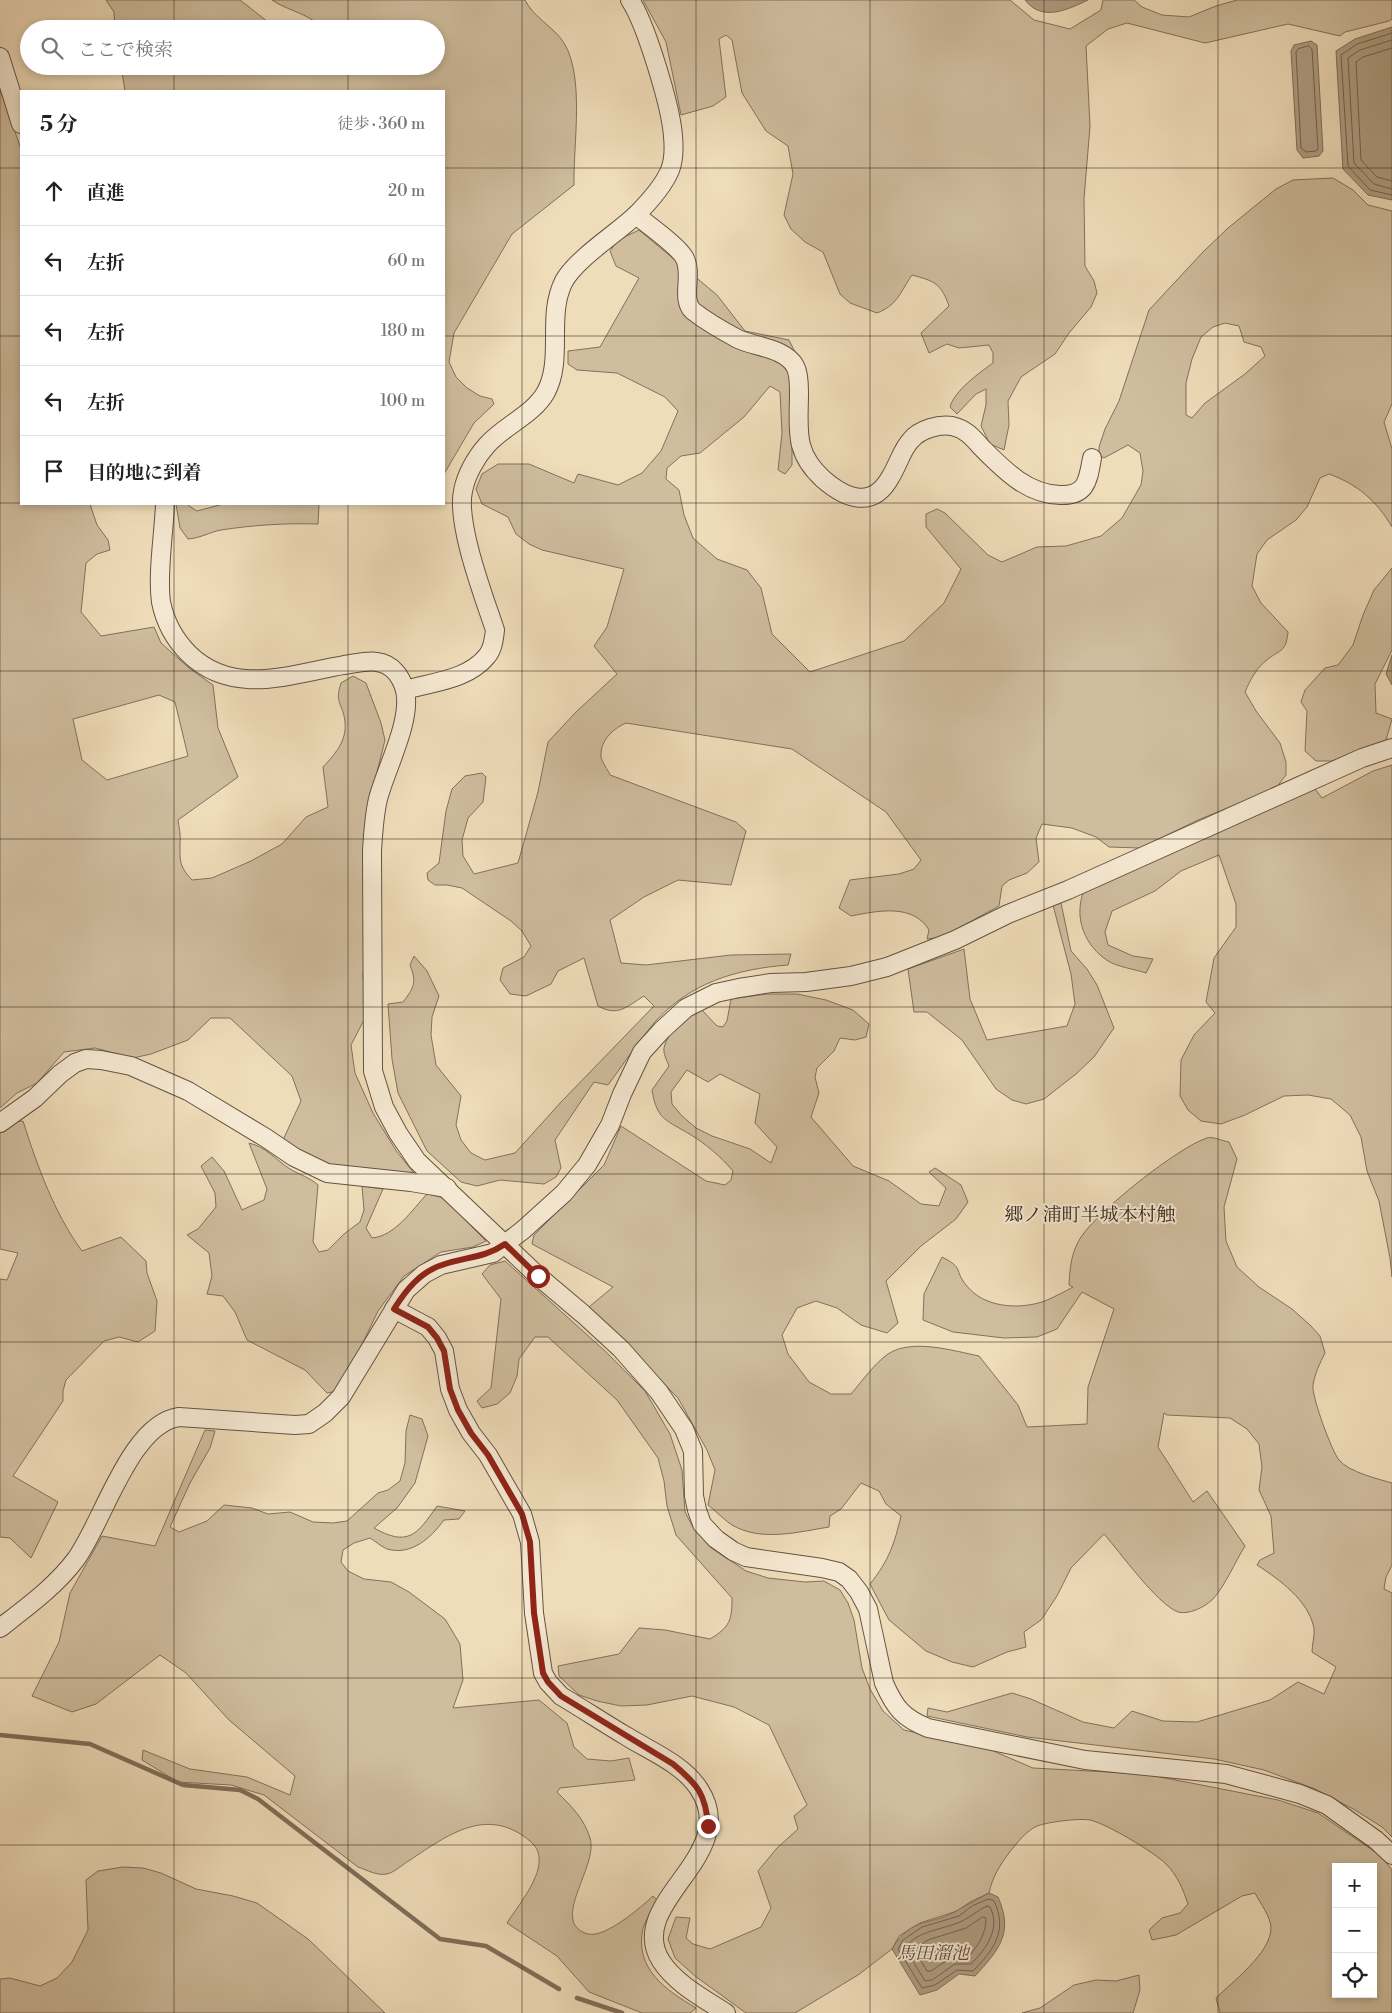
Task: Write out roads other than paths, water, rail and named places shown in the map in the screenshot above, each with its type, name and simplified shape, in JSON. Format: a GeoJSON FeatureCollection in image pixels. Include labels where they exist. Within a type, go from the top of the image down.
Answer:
{"type":"FeatureCollection","features":[{"type":"Feature","properties":{"kind":"street"},"geometry":{"type":"LineString","coordinates":[[405,690],[452,679],[487,656],[493,644],[495,630],[469,548],[463,515],[462,493],[467,476],[487,444],[538,403],[546,392],[553,375],[556,315],[559,295],[565,280],[575,267],[636,215],[664,182],[670,169],[674,148],[667,106],[643,28],[630,0]]}},
{"type":"Feature","properties":{"kind":"street"},"geometry":{"type":"LineString","coordinates":[[0,58],[20,121]]}},
{"type":"Feature","properties":{"kind":"street"},"geometry":{"type":"LineString","coordinates":[[636,215],[684,257],[689,271],[686,296],[691,309],[706,321],[740,340],[783,355],[795,366],[799,382],[798,440],[802,455],[822,478],[855,499],[866,498],[880,489],[890,479],[910,440],[922,432],[937,426],[952,426],[966,430],[1004,470],[1034,491],[1049,495],[1070,495],[1082,490],[1089,478],[1092,458]]}},
{"type":"Feature","properties":{"kind":"street"},"geometry":{"type":"LineString","coordinates":[[165,505],[160,579],[161,601],[173,634],[194,660],[226,676],[236,679],[257,680],[288,677],[338,666],[376,662],[387,665],[402,680],[407,701],[400,735],[374,818],[372,851],[373,1071],[384,1107],[398,1133],[417,1161],[620,1349],[659,1392],[684,1429],[693,1451],[694,1496],[696,1510],[702,1524],[716,1539],[733,1551],[746,1557],[822,1568],[838,1572],[849,1579],[860,1592],[868,1609],[884,1683],[894,1704],[904,1716],[928,1728],[1086,1760],[1226,1774],[1300,1794],[1327,1805],[1376,1840],[1392,1855]]}},
{"type":"Feature","properties":{"kind":"street"},"geometry":{"type":"LineString","coordinates":[[0,1628],[60,1578],[77,1557],[116,1485],[144,1439],[159,1425],[170,1419],[180,1417],[295,1425],[310,1424],[325,1413],[340,1397],[406,1290],[424,1274],[441,1265],[493,1253],[564,1193],[587,1165],[610,1125],[642,1052],[686,1008],[716,992],[771,983],[806,982],[851,976],[887,967],[955,940],[1008,914],[1068,890],[1362,758],[1387,748],[1392,748]]}},
{"type":"Feature","properties":{"kind":"street"},"geometry":{"type":"LineString","coordinates":[[0,1123],[35,1098],[60,1074],[75,1063],[86,1059],[101,1060],[131,1066],[188,1091],[294,1157],[327,1173],[447,1188]]}},
{"type":"Feature","properties":{"kind":"street"},"geometry":{"type":"LineString","coordinates":[[394,1309],[428,1327],[437,1338],[444,1351],[450,1389],[458,1410],[471,1433],[488,1455],[522,1514],[530,1542],[534,1613],[543,1673],[548,1682],[561,1696],[673,1764],[699,1788],[705,1800],[708,1826],[705,1840],[696,1860],[668,1899],[656,1921],[653,1939],[661,1960],[676,1978],[726,2013]]}},
{"type":"Feature","properties":{"kind":"water"},"geometry":{"type":"Polygon","coordinates":[[[1025,0],[1088,0],[1063,10],[1047,12],[1039,11],[1025,0]]]}},
{"type":"Feature","properties":{"kind":"water"},"geometry":{"type":"Polygon","coordinates":[[[1392,27],[1392,200],[1368,195],[1343,169],[1336,51],[1355,39],[1392,27]]]}},
{"type":"Feature","properties":{"kind":"water"},"geometry":{"type":"Polygon","coordinates":[[[1311,41],[1317,45],[1323,151],[1319,156],[1303,158],[1297,150],[1291,51],[1294,45],[1311,41]]]}},
{"type":"Feature","properties":{"kind":"water"},"geometry":{"type":"Polygon","coordinates":[[[1392,655],[1392,685],[1386,674],[1392,655]]]}},
{"type":"Feature","properties":{"kind":"water","name":"馬田溜池"},"geometry":{"type":"Polygon","coordinates":[[[989,1893],[998,1897],[1005,1921],[1002,1940],[991,1958],[975,1976],[959,1974],[937,1990],[920,1995],[892,1949],[899,1939],[914,1926],[948,1915],[989,1893]]]}},
{"type":"Feature","properties":{"kind":"waterway"},"geometry":{"type":"LineString","coordinates":[[0,1735],[90,1744],[183,1785],[240,1790],[258,1799],[440,1939],[486,1946],[559,1989]]}},
{"type":"Feature","properties":{"kind":"waterway"},"geometry":{"type":"LineString","coordinates":[[577,1998],[622,2013]]}},
{"type":"Feature","properties":{"kind":"district","name":"郷ノ浦町半城本村触"},"geometry":{"type":"Point","coordinates":[1090,1215]}}]}
